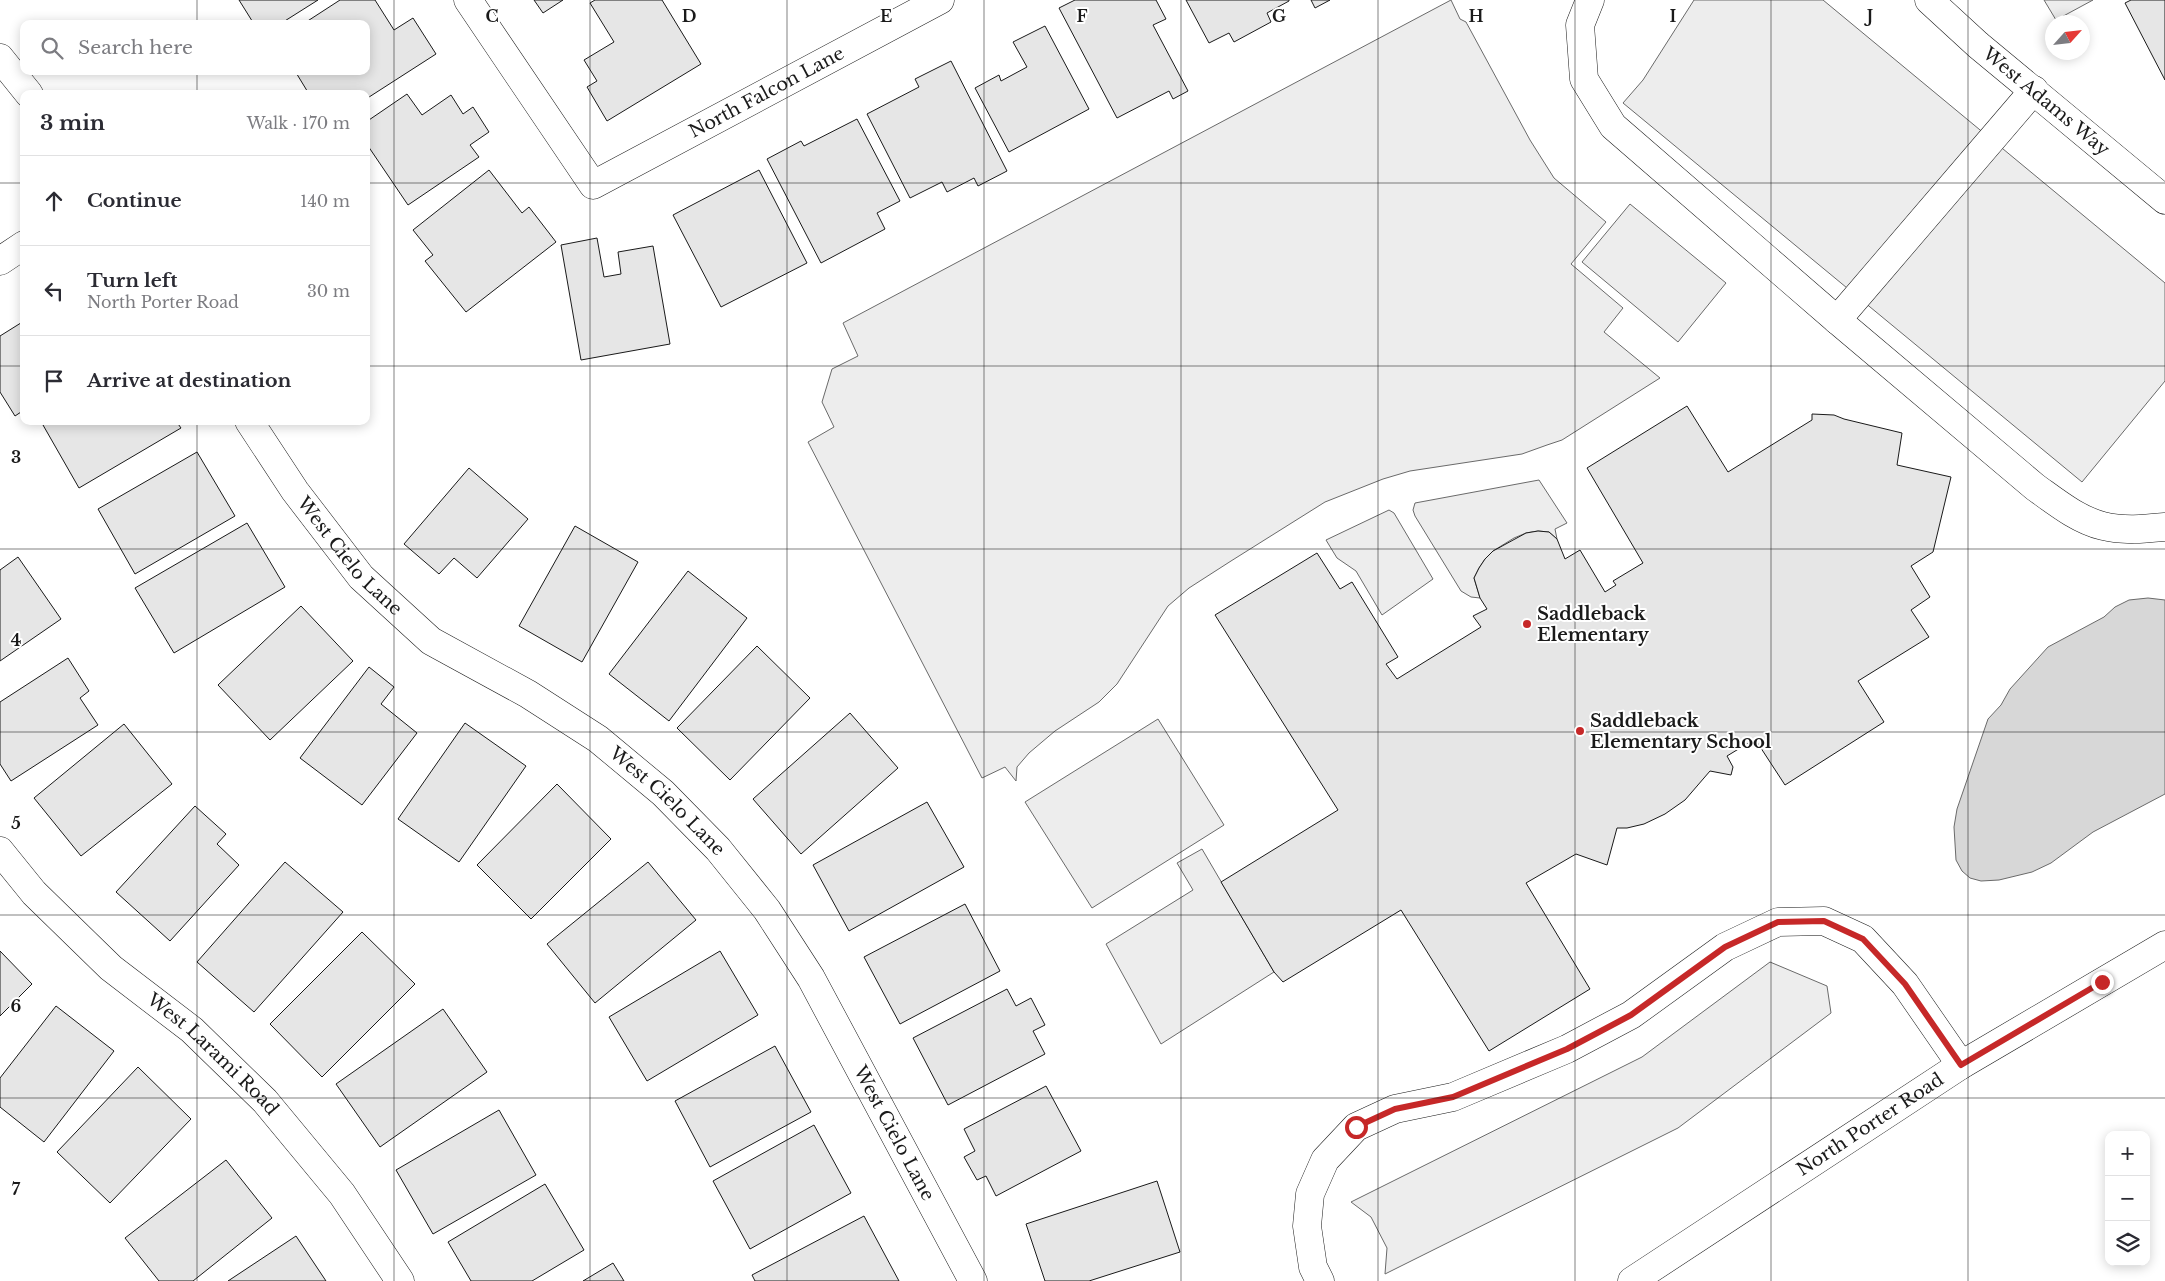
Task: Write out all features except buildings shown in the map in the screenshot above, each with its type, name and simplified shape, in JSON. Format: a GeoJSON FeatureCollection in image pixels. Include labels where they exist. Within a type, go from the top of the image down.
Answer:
{"type":"FeatureCollection","features":[{"type":"Feature","properties":{"kind":"street","name":"North Falcon Lane"},"geometry":{"type":"LineString","coordinates":[[468,0],[593,185],[940,0]]}},
{"type":"Feature","properties":{"kind":"street"},"geometry":{"type":"LineString","coordinates":[[1590,0],[1580,25],[1584,79],[1612,126],[1837,320],[2035,487],[2070,512],[2102,526],[2135,529],[2165,527]]}},
{"type":"Feature","properties":{"kind":"street","name":"West Adams Way"},"geometry":{"type":"LineString","coordinates":[[1929,0],[1978,45],[2165,200]]}},
{"type":"Feature","properties":{"kind":"street"},"geometry":{"type":"LineString","coordinates":[[0,58],[26,90]]}},
{"type":"Feature","properties":{"kind":"street"},"geometry":{"type":"LineString","coordinates":[[1837,320],[2034,90]]}},
{"type":"Feature","properties":{"kind":"street"},"geometry":{"type":"LineString","coordinates":[[0,261],[20,248]]}},
{"type":"Feature","properties":{"kind":"street","name":"West Cielo Lane"},"geometry":{"type":"LineString","coordinates":[[252,425],[295,491],[361,577],[430,641],[528,694],[598,739],[663,793],[718,849],[767,910],[810,978],[973,1281]]}},
{"type":"Feature","properties":{"kind":"street","name":"West Larami Road"},"geometry":{"type":"LineString","coordinates":[[0,851],[34,893],[111,968],[192,1030],[265,1101],[342,1194],[400,1281]]}},
{"type":"Feature","properties":{"kind":"street"},"geometry":{"type":"LineString","coordinates":[[1320,1281],[1313,1267],[1307,1226],[1310,1194],[1325,1160],[1356,1127],[1395,1109],[1453,1097],[1567,1049],[1631,1015],[1725,947],[1778,922],[1824,921],[1863,939],[1905,984],[1961,1065]]}},
{"type":"Feature","properties":{"kind":"street","name":"North Porter Road"},"geometry":{"type":"LineString","coordinates":[[1632,1281],[1961,1065],[2165,944]]}},
{"type":"Feature","properties":{"kind":"shaded area"},"geometry":{"type":"Polygon","coordinates":[[[1451,0],[1460,19],[1466,22],[1530,140],[1554,178],[1606,222],[1571,264],[1623,308],[1604,332],[1660,378],[1562,440],[1522,454],[1410,471],[1383,479],[1325,502],[1189,588],[1168,606],[1117,684],[1099,702],[1055,731],[1029,753],[1017,767],[1016,781],[1005,767],[982,778],[808,442],[834,427],[822,402],[832,369],[858,356],[843,323],[1451,0]]]}},
{"type":"Feature","properties":{"kind":"shaded area"},"geometry":{"type":"Polygon","coordinates":[[[1694,0],[1823,0],[2165,283],[2165,381],[2082,482],[1623,103],[1643,80],[1694,0]]]}},
{"type":"Feature","properties":{"kind":"shaded area"},"geometry":{"type":"Polygon","coordinates":[[[2044,0],[2093,0],[2065,15],[2053,15],[2044,0]]]}},
{"type":"Feature","properties":{"kind":"shaded area"},"geometry":{"type":"Polygon","coordinates":[[[1630,204],[1726,283],[1678,342],[1582,262],[1630,204]]]}},
{"type":"Feature","properties":{"kind":"shaded area"},"geometry":{"type":"Polygon","coordinates":[[[1539,480],[1567,523],[1555,529],[1557,539],[1549,532],[1538,531],[1514,538],[1493,551],[1479,568],[1474,578],[1480,598],[1471,597],[1461,591],[1415,516],[1413,510],[1415,503],[1539,480]]]}},
{"type":"Feature","properties":{"kind":"shaded area"},"geometry":{"type":"Polygon","coordinates":[[[1389,510],[1394,513],[1433,579],[1382,615],[1356,571],[1337,558],[1326,540],[1389,510]]]}},
{"type":"Feature","properties":{"kind":"shaded area"},"geometry":{"type":"Polygon","coordinates":[[[2148,598],[2165,600],[2165,794],[2093,832],[2051,863],[2032,872],[1999,880],[1981,881],[1970,878],[1962,871],[1956,860],[1954,827],[1957,809],[1988,719],[2001,705],[2010,689],[2048,647],[2104,617],[2115,607],[2129,600],[2148,598]]]}},
{"type":"Feature","properties":{"kind":"shaded area"},"geometry":{"type":"Polygon","coordinates":[[[1158,719],[1224,825],[1092,908],[1025,802],[1158,719]]]}},
{"type":"Feature","properties":{"kind":"shaded area"},"geometry":{"type":"Polygon","coordinates":[[[1202,849],[1274,972],[1161,1044],[1106,944],[1193,890],[1177,863],[1202,849]]]}},
{"type":"Feature","properties":{"kind":"shaded area"},"geometry":{"type":"Polygon","coordinates":[[[1770,962],[1827,986],[1831,1013],[1678,1128],[1385,1274],[1387,1248],[1371,1217],[1351,1202],[1642,1057],[1770,962]]]}},
{"type":"Feature","properties":{"kind":"place","name":"Saddleback Elementary"},"geometry":{"type":"Point","coordinates":[1527,624]}},
{"type":"Feature","properties":{"kind":"place","name":"Saddleback Elementary School"},"geometry":{"type":"Point","coordinates":[1580,731]}},
{"type":"Feature","properties":{"kind":"route"},"geometry":{"type":"LineString","coordinates":[[1356,1127],[1395,1109],[1453,1097],[1567,1049],[1631,1015],[1725,947],[1778,922],[1824,921],[1863,939],[1905,984],[1961,1065],[2102,982]]}}]}
